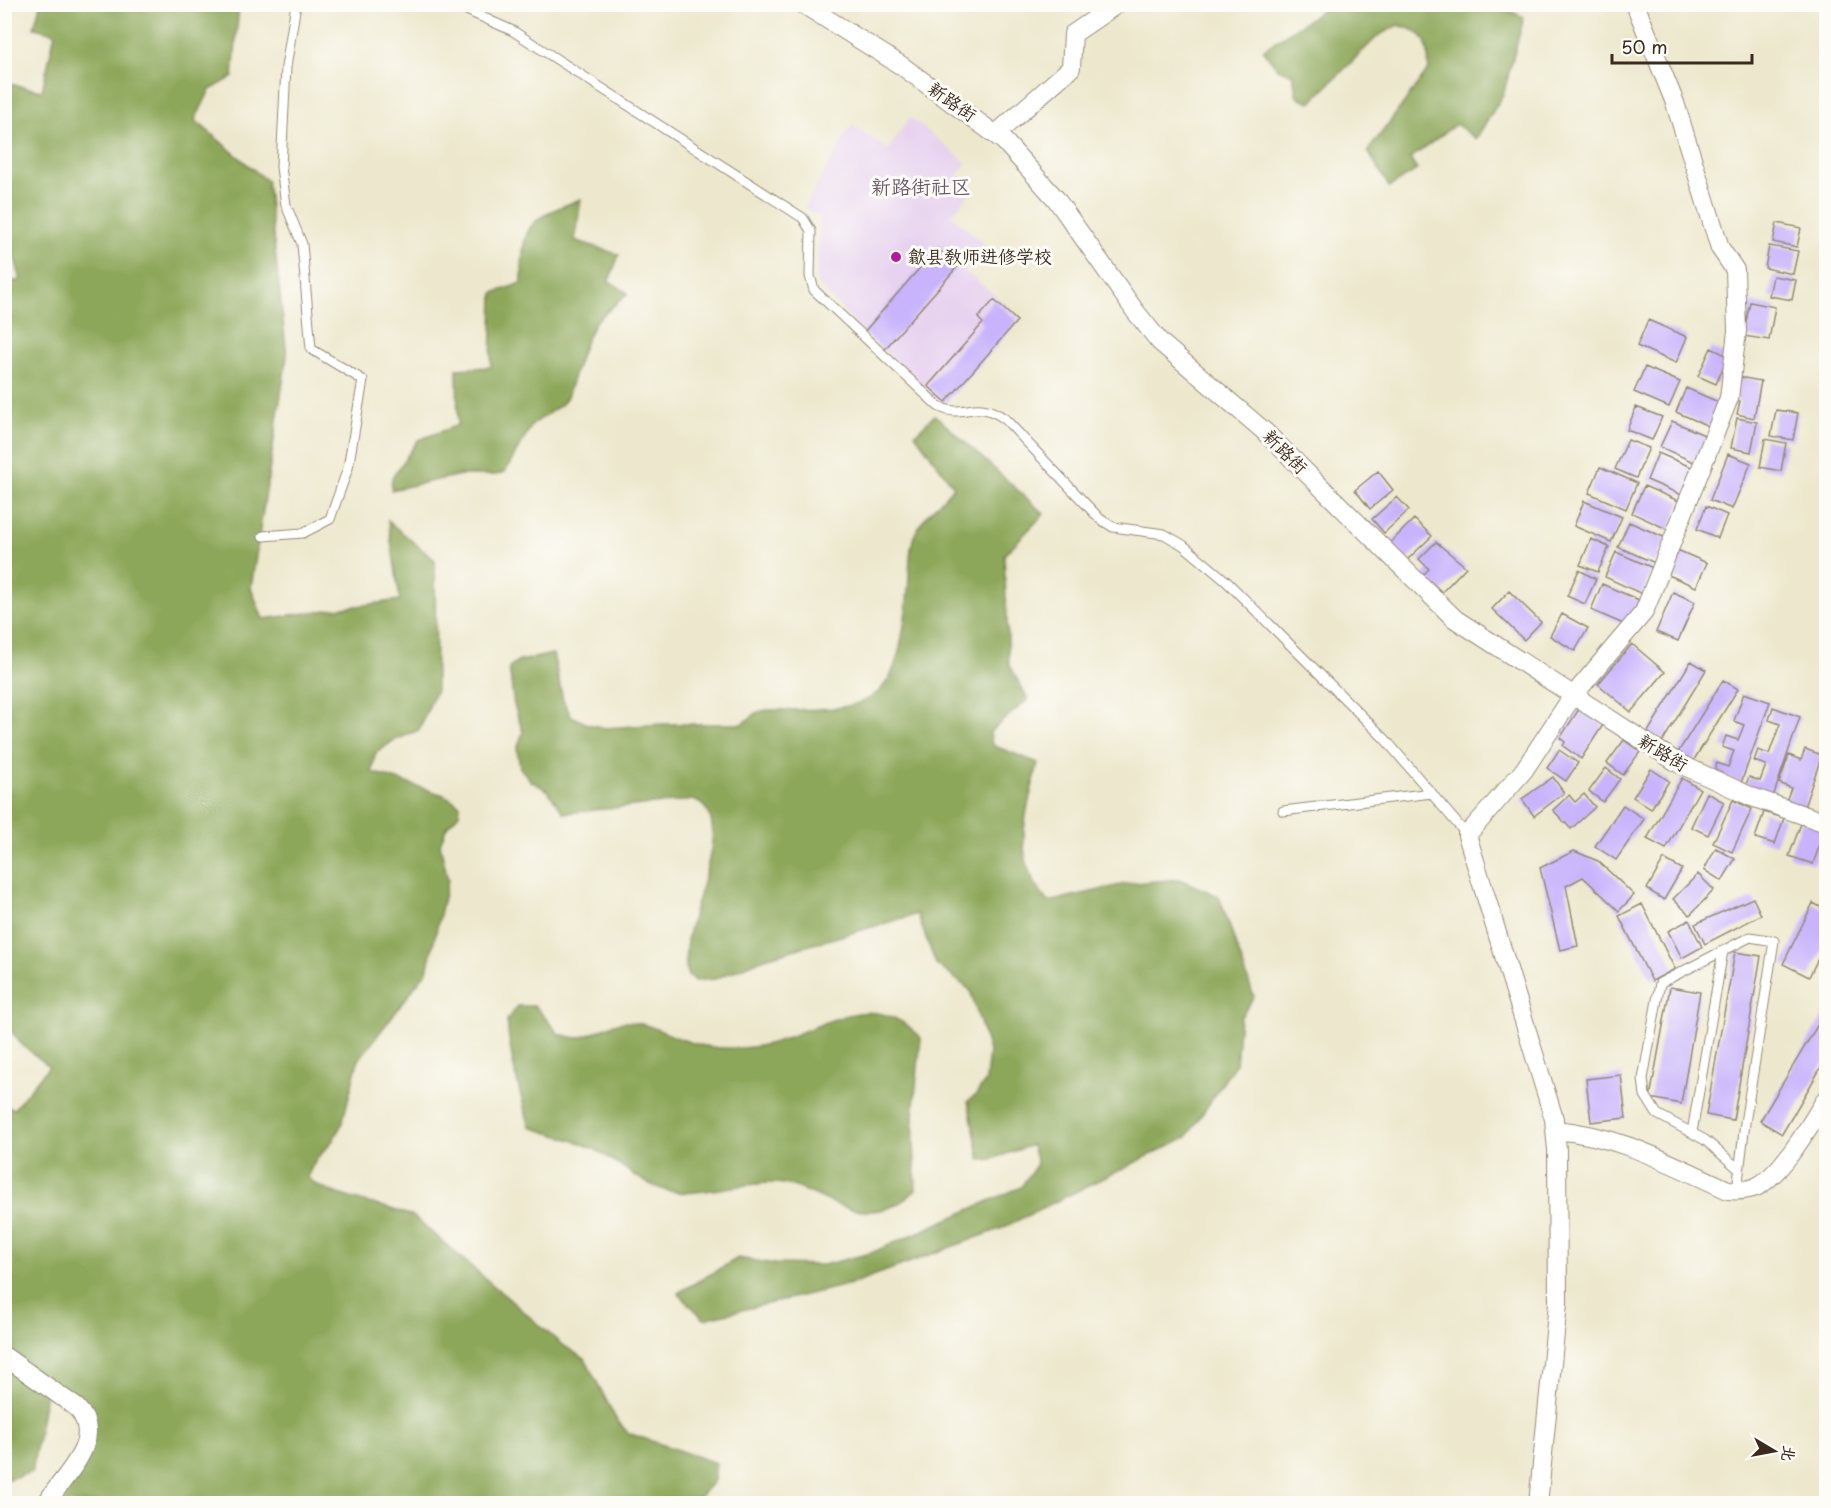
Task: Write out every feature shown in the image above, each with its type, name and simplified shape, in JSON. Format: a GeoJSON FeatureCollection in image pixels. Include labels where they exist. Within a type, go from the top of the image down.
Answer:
{"type":"FeatureCollection","features":[{"type":"Feature","properties":{"kind":"street","name":"新路街"},"geometry":{"type":"LineString","coordinates":[[803,4],[902,66],[996,134],[1023,159],[1051,192],[1134,311],[1160,342],[1264,431],[1455,619],[1572,697],[1678,763],[1752,797],[1827,823]]}},
{"type":"Feature","properties":{"kind":"street"},"geometry":{"type":"LineString","coordinates":[[996,134],[1071,68],[1073,34],[1117,4]]}},
{"type":"Feature","properties":{"kind":"street"},"geometry":{"type":"LineString","coordinates":[[1538,1503],[1558,1303],[1554,1119],[1467,835],[1524,770],[1572,697],[1644,612],[1729,398],[1735,358],[1737,304],[1735,270],[1720,248],[1675,103],[1635,4]]}},
{"type":"Feature","properties":{"kind":"street"},"geometry":{"type":"LineString","coordinates":[[1555,1130],[1598,1135],[1624,1143],[1728,1190],[1737,1190],[1758,1186],[1773,1173],[1827,1099]]}},
{"type":"Feature","properties":{"kind":"street"},"geometry":{"type":"LineString","coordinates":[[4,1356],[76,1407],[84,1418],[86,1448],[46,1503]]}},
{"type":"Feature","properties":{"kind":"lane"},"geometry":{"type":"LineString","coordinates":[[263,536],[303,533],[330,519],[348,468],[363,380],[311,350],[302,244],[286,205],[281,167],[286,67],[296,4]]}},
{"type":"Feature","properties":{"kind":"lane"},"geometry":{"type":"LineString","coordinates":[[453,4],[513,31],[803,218],[811,231],[810,276],[814,290],[938,406],[950,413],[979,407],[993,411],[1005,419],[1100,519],[1113,527],[1157,532],[1183,545],[1260,613],[1385,739],[1467,835]]}},
{"type":"Feature","properties":{"kind":"lane"},"geometry":{"type":"LineString","coordinates":[[1283,811],[1432,793]]}},
{"type":"Feature","properties":{"kind":"lane"},"geometry":{"type":"LineString","coordinates":[[1737,1190],[1774,941],[1750,937],[1660,983],[1643,1087],[1657,1114],[1692,1132],[1739,1169]]}},
{"type":"Feature","properties":{"kind":"lane"},"geometry":{"type":"LineString","coordinates":[[1692,1132],[1724,951]]}},
{"type":"Feature","properties":{"kind":"shaded area","name":"歙县教师进修学校"},"geometry":{"type":"Polygon","coordinates":[[[910,117],[967,163],[956,176],[973,190],[951,215],[985,245],[964,270],[1022,318],[944,405],[862,332],[816,282],[821,218],[804,208],[852,124],[888,150],[910,117]]]}},
{"type":"Feature","properties":{"kind":"green space"},"geometry":{"type":"Polygon","coordinates":[[[40,5],[239,5],[233,77],[210,90],[195,120],[267,181],[287,356],[251,588],[263,619],[400,600],[388,521],[435,560],[436,690],[419,730],[393,741],[375,754],[372,772],[444,795],[460,805],[459,814],[446,828],[440,844],[448,880],[427,971],[358,1061],[342,1124],[333,1140],[315,1161],[307,1177],[327,1190],[414,1217],[561,1344],[585,1359],[616,1419],[628,1433],[716,1463],[714,1481],[693,1504],[54,1503],[93,1433],[28,1363],[5,1347],[5,1106],[14,1109],[49,1066],[22,1045],[4,1022],[4,283],[21,280],[5,225],[5,83],[42,91],[55,33],[34,28],[40,5]]]}},
{"type":"Feature","properties":{"kind":"green space"},"geometry":{"type":"Polygon","coordinates":[[[1330,5],[1495,5],[1524,17],[1503,95],[1476,139],[1456,124],[1410,159],[1417,170],[1389,187],[1368,151],[1429,69],[1428,51],[1421,35],[1399,25],[1379,35],[1311,102],[1297,97],[1293,74],[1278,69],[1263,50],[1330,5]]]}},
{"type":"Feature","properties":{"kind":"green space"},"geometry":{"type":"Polygon","coordinates":[[[581,199],[575,240],[619,255],[609,281],[628,293],[595,322],[584,345],[567,397],[562,404],[532,425],[505,472],[496,475],[460,475],[391,490],[392,478],[418,440],[458,425],[457,369],[491,367],[493,293],[522,283],[523,248],[531,227],[538,219],[581,199]]]}},
{"type":"Feature","properties":{"kind":"green space"},"geometry":{"type":"Polygon","coordinates":[[[935,415],[1044,514],[1004,555],[1009,664],[1028,699],[990,732],[992,745],[1038,763],[1024,835],[1028,869],[1036,885],[1048,902],[1125,884],[1179,879],[1219,896],[1254,997],[1240,1018],[1236,1063],[1187,1137],[1000,1229],[851,1284],[704,1319],[678,1293],[738,1258],[775,1264],[823,1265],[871,1253],[1021,1187],[1037,1164],[1032,1145],[989,1160],[980,1160],[968,1101],[976,1095],[986,1080],[989,1051],[970,990],[936,964],[917,914],[765,958],[715,979],[696,981],[688,976],[686,953],[688,936],[711,851],[711,819],[705,807],[693,800],[564,813],[547,790],[531,781],[520,768],[517,749],[523,732],[514,705],[509,667],[516,662],[553,654],[563,700],[571,716],[587,724],[606,728],[663,724],[742,724],[758,712],[767,710],[834,708],[857,703],[875,695],[888,681],[897,659],[903,630],[913,538],[923,520],[954,487],[915,434],[935,415]]]}},
{"type":"Feature","properties":{"kind":"green space"},"geometry":{"type":"Polygon","coordinates":[[[518,1006],[535,1006],[559,1034],[573,1038],[584,1037],[615,1024],[629,1022],[649,1026],[698,1044],[725,1048],[752,1047],[775,1042],[839,1018],[859,1013],[880,1014],[900,1021],[921,1038],[913,1115],[916,1190],[894,1206],[867,1211],[843,1207],[799,1188],[776,1183],[689,1192],[675,1192],[654,1186],[595,1149],[530,1127],[510,1048],[507,1020],[518,1006]]]}},
{"type":"Feature","properties":{"kind":"green space"},"geometry":{"type":"Polygon","coordinates":[[[4,1363],[46,1391],[32,1472],[5,1480],[4,1363]]]}},
{"type":"Feature","properties":{"kind":"building"},"geometry":{"type":"Polygon","coordinates":[[[1777,223],[1801,228],[1797,247],[1773,242],[1777,223]]]}},
{"type":"Feature","properties":{"kind":"building"},"geometry":{"type":"Polygon","coordinates":[[[1769,246],[1798,251],[1793,274],[1765,268],[1769,246]]]}},
{"type":"Feature","properties":{"kind":"building"},"geometry":{"type":"Polygon","coordinates":[[[937,248],[958,266],[884,350],[864,332],[937,248]]]}},
{"type":"Feature","properties":{"kind":"building"},"geometry":{"type":"Polygon","coordinates":[[[1773,276],[1796,280],[1792,300],[1769,296],[1773,276]]]}},
{"type":"Feature","properties":{"kind":"building"},"geometry":{"type":"Polygon","coordinates":[[[994,300],[1017,321],[946,402],[928,386],[983,323],[978,318],[994,300]]]}},
{"type":"Feature","properties":{"kind":"building"},"geometry":{"type":"Polygon","coordinates":[[[1750,302],[1775,307],[1769,340],[1743,336],[1750,302]]]}},
{"type":"Feature","properties":{"kind":"building"},"geometry":{"type":"Polygon","coordinates":[[[1648,320],[1687,337],[1676,363],[1637,346],[1648,320]]]}},
{"type":"Feature","properties":{"kind":"building"},"geometry":{"type":"Polygon","coordinates":[[[1711,348],[1728,356],[1716,384],[1698,376],[1711,348]]]}},
{"type":"Feature","properties":{"kind":"building"},"geometry":{"type":"Polygon","coordinates":[[[1645,367],[1680,382],[1669,407],[1634,392],[1645,367]]]}},
{"type":"Feature","properties":{"kind":"building"},"geometry":{"type":"Polygon","coordinates":[[[1739,377],[1761,381],[1754,418],[1737,414],[1740,401],[1734,400],[1739,377]]]}},
{"type":"Feature","properties":{"kind":"building"},"geometry":{"type":"Polygon","coordinates":[[[1686,388],[1723,404],[1713,428],[1676,412],[1686,388]]]}},
{"type":"Feature","properties":{"kind":"building"},"geometry":{"type":"Polygon","coordinates":[[[1636,407],[1662,417],[1652,440],[1627,430],[1636,407]]]}},
{"type":"Feature","properties":{"kind":"building"},"geometry":{"type":"Polygon","coordinates":[[[1776,410],[1798,413],[1793,440],[1771,436],[1776,410]]]}},
{"type":"Feature","properties":{"kind":"building"},"geometry":{"type":"Polygon","coordinates":[[[1737,418],[1757,422],[1751,452],[1731,448],[1737,418]]]}},
{"type":"Feature","properties":{"kind":"building"},"geometry":{"type":"Polygon","coordinates":[[[1672,421],[1709,437],[1698,464],[1660,447],[1672,421]]]}},
{"type":"Feature","properties":{"kind":"building"},"geometry":{"type":"Polygon","coordinates":[[[1765,439],[1786,443],[1781,471],[1760,467],[1765,439]]]}},
{"type":"Feature","properties":{"kind":"building"},"geometry":{"type":"Polygon","coordinates":[[[1628,440],[1649,448],[1636,478],[1615,469],[1628,440]]]}},
{"type":"Feature","properties":{"kind":"building"},"geometry":{"type":"Polygon","coordinates":[[[1658,453],[1696,469],[1684,496],[1647,480],[1658,453]]]}},
{"type":"Feature","properties":{"kind":"building"},"geometry":{"type":"Polygon","coordinates":[[[1728,454],[1751,463],[1732,509],[1710,500],[1728,454]]]}},
{"type":"Feature","properties":{"kind":"building"},"geometry":{"type":"Polygon","coordinates":[[[1600,467],[1637,483],[1626,509],[1589,493],[1600,467]]]}},
{"type":"Feature","properties":{"kind":"building"},"geometry":{"type":"Polygon","coordinates":[[[1378,471],[1393,490],[1370,509],[1355,490],[1378,471]]]}},
{"type":"Feature","properties":{"kind":"building"},"geometry":{"type":"Polygon","coordinates":[[[1644,486],[1681,502],[1669,530],[1632,513],[1644,486]]]}},
{"type":"Feature","properties":{"kind":"building"},"geometry":{"type":"Polygon","coordinates":[[[1397,497],[1409,510],[1384,533],[1372,519],[1397,497]]]}},
{"type":"Feature","properties":{"kind":"building"},"geometry":{"type":"Polygon","coordinates":[[[1584,501],[1622,517],[1611,542],[1574,526],[1584,501]]]}},
{"type":"Feature","properties":{"kind":"building"},"geometry":{"type":"Polygon","coordinates":[[[1706,506],[1727,515],[1718,538],[1697,529],[1706,506]]]}},
{"type":"Feature","properties":{"kind":"building"},"geometry":{"type":"Polygon","coordinates":[[[1414,519],[1432,536],[1407,560],[1390,543],[1414,519]]]}},
{"type":"Feature","properties":{"kind":"building"},"geometry":{"type":"Polygon","coordinates":[[[1629,522],[1666,538],[1655,563],[1618,547],[1629,522]]]}},
{"type":"Feature","properties":{"kind":"building"},"geometry":{"type":"Polygon","coordinates":[[[1591,539],[1609,547],[1598,572],[1580,565],[1591,539]]]}},
{"type":"Feature","properties":{"kind":"building"},"geometry":{"type":"Polygon","coordinates":[[[1436,542],[1466,567],[1442,592],[1423,575],[1429,569],[1419,559],[1436,542]]]}},
{"type":"Feature","properties":{"kind":"building"},"geometry":{"type":"Polygon","coordinates":[[[1675,549],[1707,563],[1696,587],[1664,573],[1675,549]]]}},
{"type":"Feature","properties":{"kind":"building"},"geometry":{"type":"Polygon","coordinates":[[[1616,552],[1653,568],[1642,594],[1605,577],[1616,552]]]}},
{"type":"Feature","properties":{"kind":"building"},"geometry":{"type":"Polygon","coordinates":[[[1579,570],[1596,579],[1585,604],[1567,596],[1579,570]]]}},
{"type":"Feature","properties":{"kind":"building"},"geometry":{"type":"Polygon","coordinates":[[[1602,584],[1639,600],[1628,626],[1591,610],[1602,584]]]}},
{"type":"Feature","properties":{"kind":"building"},"geometry":{"type":"Polygon","coordinates":[[[1509,591],[1541,622],[1524,640],[1492,609],[1509,591]]]}},
{"type":"Feature","properties":{"kind":"building"},"geometry":{"type":"Polygon","coordinates":[[[1673,592],[1695,602],[1678,641],[1656,632],[1673,592]]]}},
{"type":"Feature","properties":{"kind":"building"},"geometry":{"type":"Polygon","coordinates":[[[1562,614],[1588,628],[1575,651],[1550,636],[1562,614]]]}},
{"type":"Feature","properties":{"kind":"building"},"geometry":{"type":"Polygon","coordinates":[[[1632,644],[1665,672],[1631,712],[1598,684],[1632,644]]]}},
{"type":"Feature","properties":{"kind":"building"},"geometry":{"type":"Polygon","coordinates":[[[1691,661],[1706,670],[1661,744],[1646,735],[1691,661]]]}},
{"type":"Feature","properties":{"kind":"building"},"geometry":{"type":"Polygon","coordinates":[[[1723,680],[1738,689],[1692,763],[1677,754],[1723,680]]]}},
{"type":"Feature","properties":{"kind":"building"},"geometry":{"type":"Polygon","coordinates":[[[1744,693],[1770,702],[1741,783],[1714,773],[1717,763],[1728,767],[1734,751],[1722,747],[1726,736],[1738,740],[1744,725],[1734,721],[1744,693]]]}},
{"type":"Feature","properties":{"kind":"building"},"geometry":{"type":"Polygon","coordinates":[[[1773,707],[1800,717],[1773,797],[1745,787],[1749,777],[1760,781],[1766,765],[1754,761],[1758,750],[1769,754],[1780,724],[1769,720],[1773,707]]]}},
{"type":"Feature","properties":{"kind":"building"},"geometry":{"type":"Polygon","coordinates":[[[1579,709],[1603,725],[1581,759],[1563,746],[1565,742],[1560,738],[1579,709]]]}},
{"type":"Feature","properties":{"kind":"building"},"geometry":{"type":"Polygon","coordinates":[[[1624,740],[1640,752],[1623,775],[1607,763],[1624,740]]]}},
{"type":"Feature","properties":{"kind":"building"},"geometry":{"type":"Polygon","coordinates":[[[1805,749],[1822,755],[1804,807],[1786,801],[1791,788],[1779,783],[1789,755],[1801,760],[1805,749]]]}},
{"type":"Feature","properties":{"kind":"building"},"geometry":{"type":"Polygon","coordinates":[[[1559,750],[1578,763],[1566,781],[1547,768],[1559,750]]]}},
{"type":"Feature","properties":{"kind":"building"},"geometry":{"type":"Polygon","coordinates":[[[1606,768],[1620,779],[1603,802],[1589,791],[1606,768]]]}},
{"type":"Feature","properties":{"kind":"building"},"geometry":{"type":"Polygon","coordinates":[[[1651,769],[1669,781],[1651,809],[1633,797],[1651,769]]]}},
{"type":"Feature","properties":{"kind":"building"},"geometry":{"type":"Polygon","coordinates":[[[1553,777],[1564,793],[1534,816],[1522,799],[1553,777]]]}},
{"type":"Feature","properties":{"kind":"building"},"geometry":{"type":"Polygon","coordinates":[[[1682,778],[1700,789],[1666,849],[1647,839],[1682,778]]]}},
{"type":"Feature","properties":{"kind":"building"},"geometry":{"type":"Polygon","coordinates":[[[1707,793],[1724,802],[1708,835],[1691,827],[1707,793]]]}},
{"type":"Feature","properties":{"kind":"building"},"geometry":{"type":"Polygon","coordinates":[[[1584,794],[1595,807],[1571,829],[1553,810],[1569,795],[1575,802],[1584,794]]]}},
{"type":"Feature","properties":{"kind":"building"},"geometry":{"type":"Polygon","coordinates":[[[1733,800],[1752,809],[1732,852],[1713,843],[1733,800]]]}},
{"type":"Feature","properties":{"kind":"building"},"geometry":{"type":"Polygon","coordinates":[[[1623,805],[1644,819],[1616,860],[1595,846],[1623,805]]]}},
{"type":"Feature","properties":{"kind":"building"},"geometry":{"type":"Polygon","coordinates":[[[1764,812],[1784,818],[1775,844],[1755,838],[1764,812]]]}},
{"type":"Feature","properties":{"kind":"building"},"geometry":{"type":"Polygon","coordinates":[[[1802,821],[1825,830],[1813,864],[1789,856],[1802,821]]]}},
{"type":"Feature","properties":{"kind":"building"},"geometry":{"type":"Polygon","coordinates":[[[1716,848],[1735,859],[1722,881],[1704,870],[1716,848]]]}},
{"type":"Feature","properties":{"kind":"building"},"geometry":{"type":"Polygon","coordinates":[[[1574,851],[1598,861],[1634,895],[1619,911],[1583,877],[1566,886],[1578,946],[1560,950],[1540,868],[1574,851]]]}},
{"type":"Feature","properties":{"kind":"building"},"geometry":{"type":"Polygon","coordinates":[[[1664,859],[1682,869],[1664,900],[1647,889],[1664,859]]]}},
{"type":"Feature","properties":{"kind":"building"},"geometry":{"type":"Polygon","coordinates":[[[1698,874],[1714,890],[1690,915],[1673,899],[1698,874]]]}},
{"type":"Feature","properties":{"kind":"building"},"geometry":{"type":"Polygon","coordinates":[[[1753,898],[1761,915],[1705,944],[1695,924],[1753,898]]]}},
{"type":"Feature","properties":{"kind":"building"},"geometry":{"type":"Polygon","coordinates":[[[1813,903],[1826,910],[1826,942],[1809,977],[1783,964],[1813,903]]]}},
{"type":"Feature","properties":{"kind":"building"},"geometry":{"type":"Polygon","coordinates":[[[1642,904],[1675,969],[1652,981],[1619,916],[1642,904]]]}},
{"type":"Feature","properties":{"kind":"building"},"geometry":{"type":"Polygon","coordinates":[[[1689,920],[1702,947],[1682,958],[1668,931],[1689,920]]]}},
{"type":"Feature","properties":{"kind":"building"},"geometry":{"type":"Polygon","coordinates":[[[1735,952],[1761,956],[1733,1120],[1706,1115],[1735,952]]]}},
{"type":"Feature","properties":{"kind":"building"},"geometry":{"type":"Polygon","coordinates":[[[1670,987],[1700,992],[1681,1104],[1650,1098],[1670,987]]]}},
{"type":"Feature","properties":{"kind":"building"},"geometry":{"type":"Polygon","coordinates":[[[1826,1011],[1826,1059],[1782,1134],[1760,1121],[1826,1011]]]}},
{"type":"Feature","properties":{"kind":"building"},"geometry":{"type":"Polygon","coordinates":[[[1621,1075],[1626,1118],[1591,1122],[1586,1079],[1621,1075]]]}},
{"type":"Feature","properties":{"kind":"place","name":"歙县教师进修学校"},"geometry":{"type":"Point","coordinates":[896,257]}},
{"type":"Feature","properties":{"kind":"district","name":"新路街社区"},"geometry":{"type":"Point","coordinates":[921,187]}}]}
